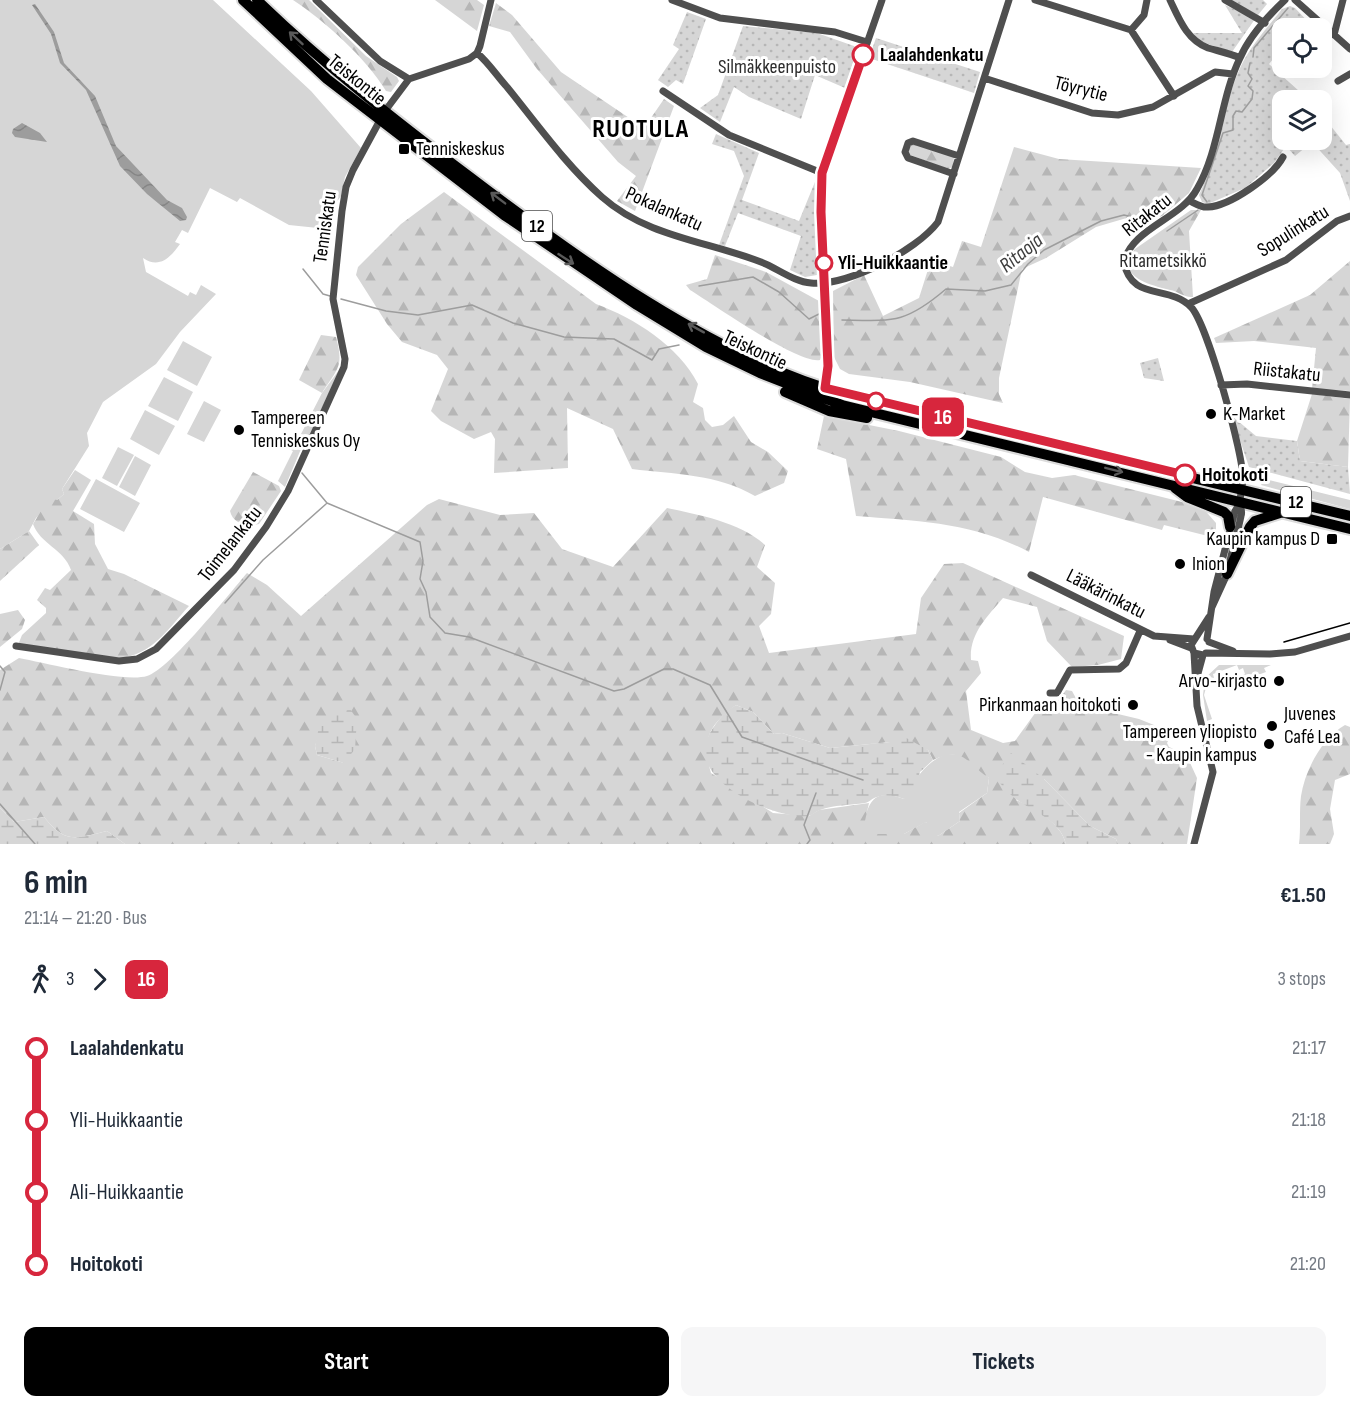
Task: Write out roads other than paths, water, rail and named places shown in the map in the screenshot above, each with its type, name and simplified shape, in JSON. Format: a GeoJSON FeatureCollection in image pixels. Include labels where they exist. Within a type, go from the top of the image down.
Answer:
{"type":"FeatureCollection","features":[{"type":"Feature","properties":{"kind":"highway","name":"Teiskontie"},"geometry":{"type":"LineString","coordinates":[[243,0],[300,56],[539,228],[636,292],[737,351],[824,394],[1242,488],[1350,516]]}},
{"type":"Feature","properties":{"kind":"highway","name":"Teiskontie"},"geometry":{"type":"LineString","coordinates":[[257,0],[382,116],[560,255],[706,347],[760,374],[893,418],[1350,529]]}},
{"type":"Feature","properties":{"kind":"highway","name":"12"},"geometry":{"type":"LineString","coordinates":[[760,374],[774,386],[829,411],[884,420],[893,418]]}},
{"type":"Feature","properties":{"kind":"highway"},"geometry":{"type":"LineString","coordinates":[[1170,485],[1187,497],[1224,512],[1228,516],[1230,527]]}},
{"type":"Feature","properties":{"kind":"highway"},"geometry":{"type":"LineString","coordinates":[[1227,574],[1244,536],[1256,521],[1283,513]]}},
{"type":"Feature","properties":{"kind":"street"},"geometry":{"type":"LineString","coordinates":[[316,0],[380,61],[409,79],[469,58],[477,53],[491,0]]}},
{"type":"Feature","properties":{"kind":"street"},"geometry":{"type":"LineString","coordinates":[[672,0],[720,18],[835,32],[867,42]]}},
{"type":"Feature","properties":{"kind":"street"},"geometry":{"type":"LineString","coordinates":[[824,394],[828,366],[821,212],[822,173],[882,0]]}},
{"type":"Feature","properties":{"kind":"street"},"geometry":{"type":"LineString","coordinates":[[825,283],[842,280],[885,260],[932,231],[944,210],[1009,0]]}},
{"type":"Feature","properties":{"kind":"street"},"geometry":{"type":"LineString","coordinates":[[1035,0],[1131,30],[1174,96]]}},
{"type":"Feature","properties":{"kind":"street"},"geometry":{"type":"LineString","coordinates":[[1131,30],[1144,15],[1147,0]]}},
{"type":"Feature","properties":{"kind":"street"},"geometry":{"type":"LineString","coordinates":[[1170,0],[1184,29],[1194,39],[1206,47],[1240,58]]}},
{"type":"Feature","properties":{"kind":"street"},"geometry":{"type":"LineString","coordinates":[[1225,0],[1265,23]]}},
{"type":"Feature","properties":{"kind":"street","name":"Ritakatu"},"geometry":{"type":"LineString","coordinates":[[1188,304],[1172,296],[1140,288],[1130,279],[1124,262],[1128,250],[1134,243],[1190,201],[1205,174],[1233,74],[1240,58],[1265,23],[1286,0]]}},
{"type":"Feature","properties":{"kind":"street"},"geometry":{"type":"LineString","coordinates":[[1295,0],[1350,49]]}},
{"type":"Feature","properties":{"kind":"street"},"geometry":{"type":"LineString","coordinates":[[1334,35],[1343,0]]}},
{"type":"Feature","properties":{"kind":"street","name":"Pokalankatu"},"geometry":{"type":"LineString","coordinates":[[477,53],[561,153],[602,197],[621,211],[675,236],[748,257],[803,282],[825,283]]}},
{"type":"Feature","properties":{"kind":"street","name":"Töyrytie"},"geometry":{"type":"LineString","coordinates":[[984,78],[1101,114],[1137,112],[1174,96],[1215,72],[1233,74]]}},
{"type":"Feature","properties":{"kind":"street"},"geometry":{"type":"LineString","coordinates":[[1338,81],[1350,74]]}},
{"type":"Feature","properties":{"kind":"street","name":"Tenniskatu"},"geometry":{"type":"LineString","coordinates":[[333,309],[346,187],[382,116],[409,79]]}},
{"type":"Feature","properties":{"kind":"street"},"geometry":{"type":"LineString","coordinates":[[663,92],[729,135],[822,173]]}},
{"type":"Feature","properties":{"kind":"street"},"geometry":{"type":"LineString","coordinates":[[954,174],[908,158],[905,152],[908,143],[913,141],[959,156]]}},
{"type":"Feature","properties":{"kind":"street"},"geometry":{"type":"LineString","coordinates":[[1190,201],[1209,207],[1233,198],[1253,186],[1283,158]]}},
{"type":"Feature","properties":{"kind":"street","name":"Sopulinkatu"},"geometry":{"type":"LineString","coordinates":[[1188,304],[1286,260],[1337,221],[1350,216]]}},
{"type":"Feature","properties":{"kind":"street"},"geometry":{"type":"LineString","coordinates":[[1188,304],[1203,324],[1242,471],[1240,503],[1230,527],[1209,617],[1205,654],[1196,680]]}},
{"type":"Feature","properties":{"kind":"street","name":"Toimelankatu"},"geometry":{"type":"LineString","coordinates":[[16,646],[119,661],[137,659],[156,649],[213,594],[234,570],[280,506],[341,376],[345,359],[333,309]]}},
{"type":"Feature","properties":{"kind":"street","name":"Riistakatu"},"geometry":{"type":"LineString","coordinates":[[1221,385],[1246,384],[1350,395]]}},
{"type":"Feature","properties":{"kind":"street"},"geometry":{"type":"LineString","coordinates":[[1212,607],[1227,574],[1242,513],[1240,503]]}},
{"type":"Feature","properties":{"kind":"street","name":"Lääkärinkatu"},"geometry":{"type":"LineString","coordinates":[[1031,575],[1140,631],[1205,654],[1236,652]]}},
{"type":"Feature","properties":{"kind":"street"},"geometry":{"type":"LineString","coordinates":[[1194,844],[1213,772],[1197,706],[1193,650],[1195,638],[1209,617]]}},
{"type":"Feature","properties":{"kind":"street"},"geometry":{"type":"LineString","coordinates":[[1050,693],[1057,693],[1070,670],[1119,669],[1126,663],[1140,631]]}},
{"type":"Feature","properties":{"kind":"street"},"geometry":{"type":"LineString","coordinates":[[1236,652],[1261,654],[1294,652],[1350,636]]}},
{"type":"Feature","properties":{"kind":"street","name":"Lääkärinkatu"},"geometry":{"type":"LineString","coordinates":[[1167,639],[1208,640],[1236,652]]}},
{"type":"Feature","properties":{"kind":"water"},"geometry":{"type":"Polygon","coordinates":[[[35,4],[54,32],[64,63],[95,96],[116,146],[167,200],[182,208],[187,217],[186,220],[180,221],[147,194],[120,166],[86,90],[60,63],[51,34],[32,5],[35,4]]]}},
{"type":"Feature","properties":{"kind":"water"},"geometry":{"type":"Polygon","coordinates":[[[22,123],[40,133],[47,142],[15,137],[12,133],[13,129],[22,123]]]}},
{"type":"Feature","properties":{"kind":"waterway"},"geometry":{"type":"LineString","coordinates":[[1253,57],[1254,48],[1288,8]]}},
{"type":"Feature","properties":{"kind":"waterway"},"geometry":{"type":"LineString","coordinates":[[1207,202],[1202,195],[1223,133],[1233,130],[1233,116],[1236,111],[1242,112],[1252,99],[1253,91],[1248,86],[1252,79],[1248,73],[1250,63]]}},
{"type":"Feature","properties":{"kind":"waterway"},"geometry":{"type":"LineString","coordinates":[[1167,231],[1198,210]]}},
{"type":"Feature","properties":{"kind":"waterway","name":"Ritaoja"},"geometry":{"type":"LineString","coordinates":[[842,320],[898,318],[920,309],[946,289],[985,291],[1011,285],[1028,264],[1044,250],[1101,221],[1124,215],[1150,221]]}},
{"type":"Feature","properties":{"kind":"waterway"},"geometry":{"type":"LineString","coordinates":[[303,269],[323,294],[330,296]]}},
{"type":"Feature","properties":{"kind":"waterway"},"geometry":{"type":"LineString","coordinates":[[699,286],[753,277],[779,292],[809,319],[819,314]]}},
{"type":"Feature","properties":{"kind":"waterway"},"geometry":{"type":"LineString","coordinates":[[341,299],[386,311],[418,315],[472,305],[513,323],[564,337],[614,339],[652,360],[659,349],[679,345]]}},
{"type":"Feature","properties":{"kind":"waterway"},"geometry":{"type":"LineString","coordinates":[[302,473],[327,503],[420,542],[423,561],[420,579],[426,592],[430,617],[445,633],[469,637],[614,691],[624,689],[664,669],[673,669],[710,685],[742,737],[863,780]]}},
{"type":"Feature","properties":{"kind":"waterway"},"geometry":{"type":"LineString","coordinates":[[225,603],[263,560],[326,504]]}},
{"type":"Feature","properties":{"kind":"waterway"},"geometry":{"type":"LineString","coordinates":[[0,666],[5,672],[0,690]]}},
{"type":"Feature","properties":{"kind":"waterway"},"geometry":{"type":"LineString","coordinates":[[807,844],[810,840],[804,825],[816,793]]}},
{"type":"Feature","properties":{"kind":"waterway"},"geometry":{"type":"LineString","coordinates":[[0,804],[35,844]]}},
{"type":"Feature","properties":{"kind":"tram line"},"geometry":{"type":"LineString","coordinates":[[1284,642],[1350,623]]}},
{"type":"Feature","properties":{"kind":"place","name":"Laalahdenkatu"},"geometry":{"type":"Point","coordinates":[863,55]}},
{"type":"Feature","properties":{"kind":"place","name":"Tenniskeskus"},"geometry":{"type":"Point","coordinates":[404,149]}},
{"type":"Feature","properties":{"kind":"place","name":"Yli-Huikkaantie"},"geometry":{"type":"Point","coordinates":[824,263]}},
{"type":"Feature","properties":{"kind":"place","name":"K-Market"},"geometry":{"type":"Point","coordinates":[1211,414]}},
{"type":"Feature","properties":{"kind":"place","name":"Tampereen Tenniskeskus Oy"},"geometry":{"type":"Point","coordinates":[239,430]}},
{"type":"Feature","properties":{"kind":"place","name":"Hoitokoti"},"geometry":{"type":"Point","coordinates":[1185,475]}},
{"type":"Feature","properties":{"kind":"place","name":"Kaupin kampus D"},"geometry":{"type":"Point","coordinates":[1332,539]}},
{"type":"Feature","properties":{"kind":"place","name":"Inion"},"geometry":{"type":"Point","coordinates":[1180,564]}},
{"type":"Feature","properties":{"kind":"place","name":"Arvo-kirjasto"},"geometry":{"type":"Point","coordinates":[1279,681]}},
{"type":"Feature","properties":{"kind":"place","name":"Pirkanmaan hoitokoti"},"geometry":{"type":"Point","coordinates":[1133,705]}},
{"type":"Feature","properties":{"kind":"place","name":"Juvenes Café Lea"},"geometry":{"type":"Point","coordinates":[1272,726]}},
{"type":"Feature","properties":{"kind":"place","name":"Tampereen yliopisto - Kaupin kampus"},"geometry":{"type":"Point","coordinates":[1269,744]}},
{"type":"Feature","properties":{"kind":"district","name":"RUOTULA"},"geometry":{"type":"Point","coordinates":[641,129]}},
{"type":"Feature","properties":{"kind":"park label","name":"Silmäkkeenpuisto"},"geometry":{"type":"Point","coordinates":[777,67]}},
{"type":"Feature","properties":{"kind":"park label","name":"Ritametsikkö"},"geometry":{"type":"Point","coordinates":[1163,261]}}]}
